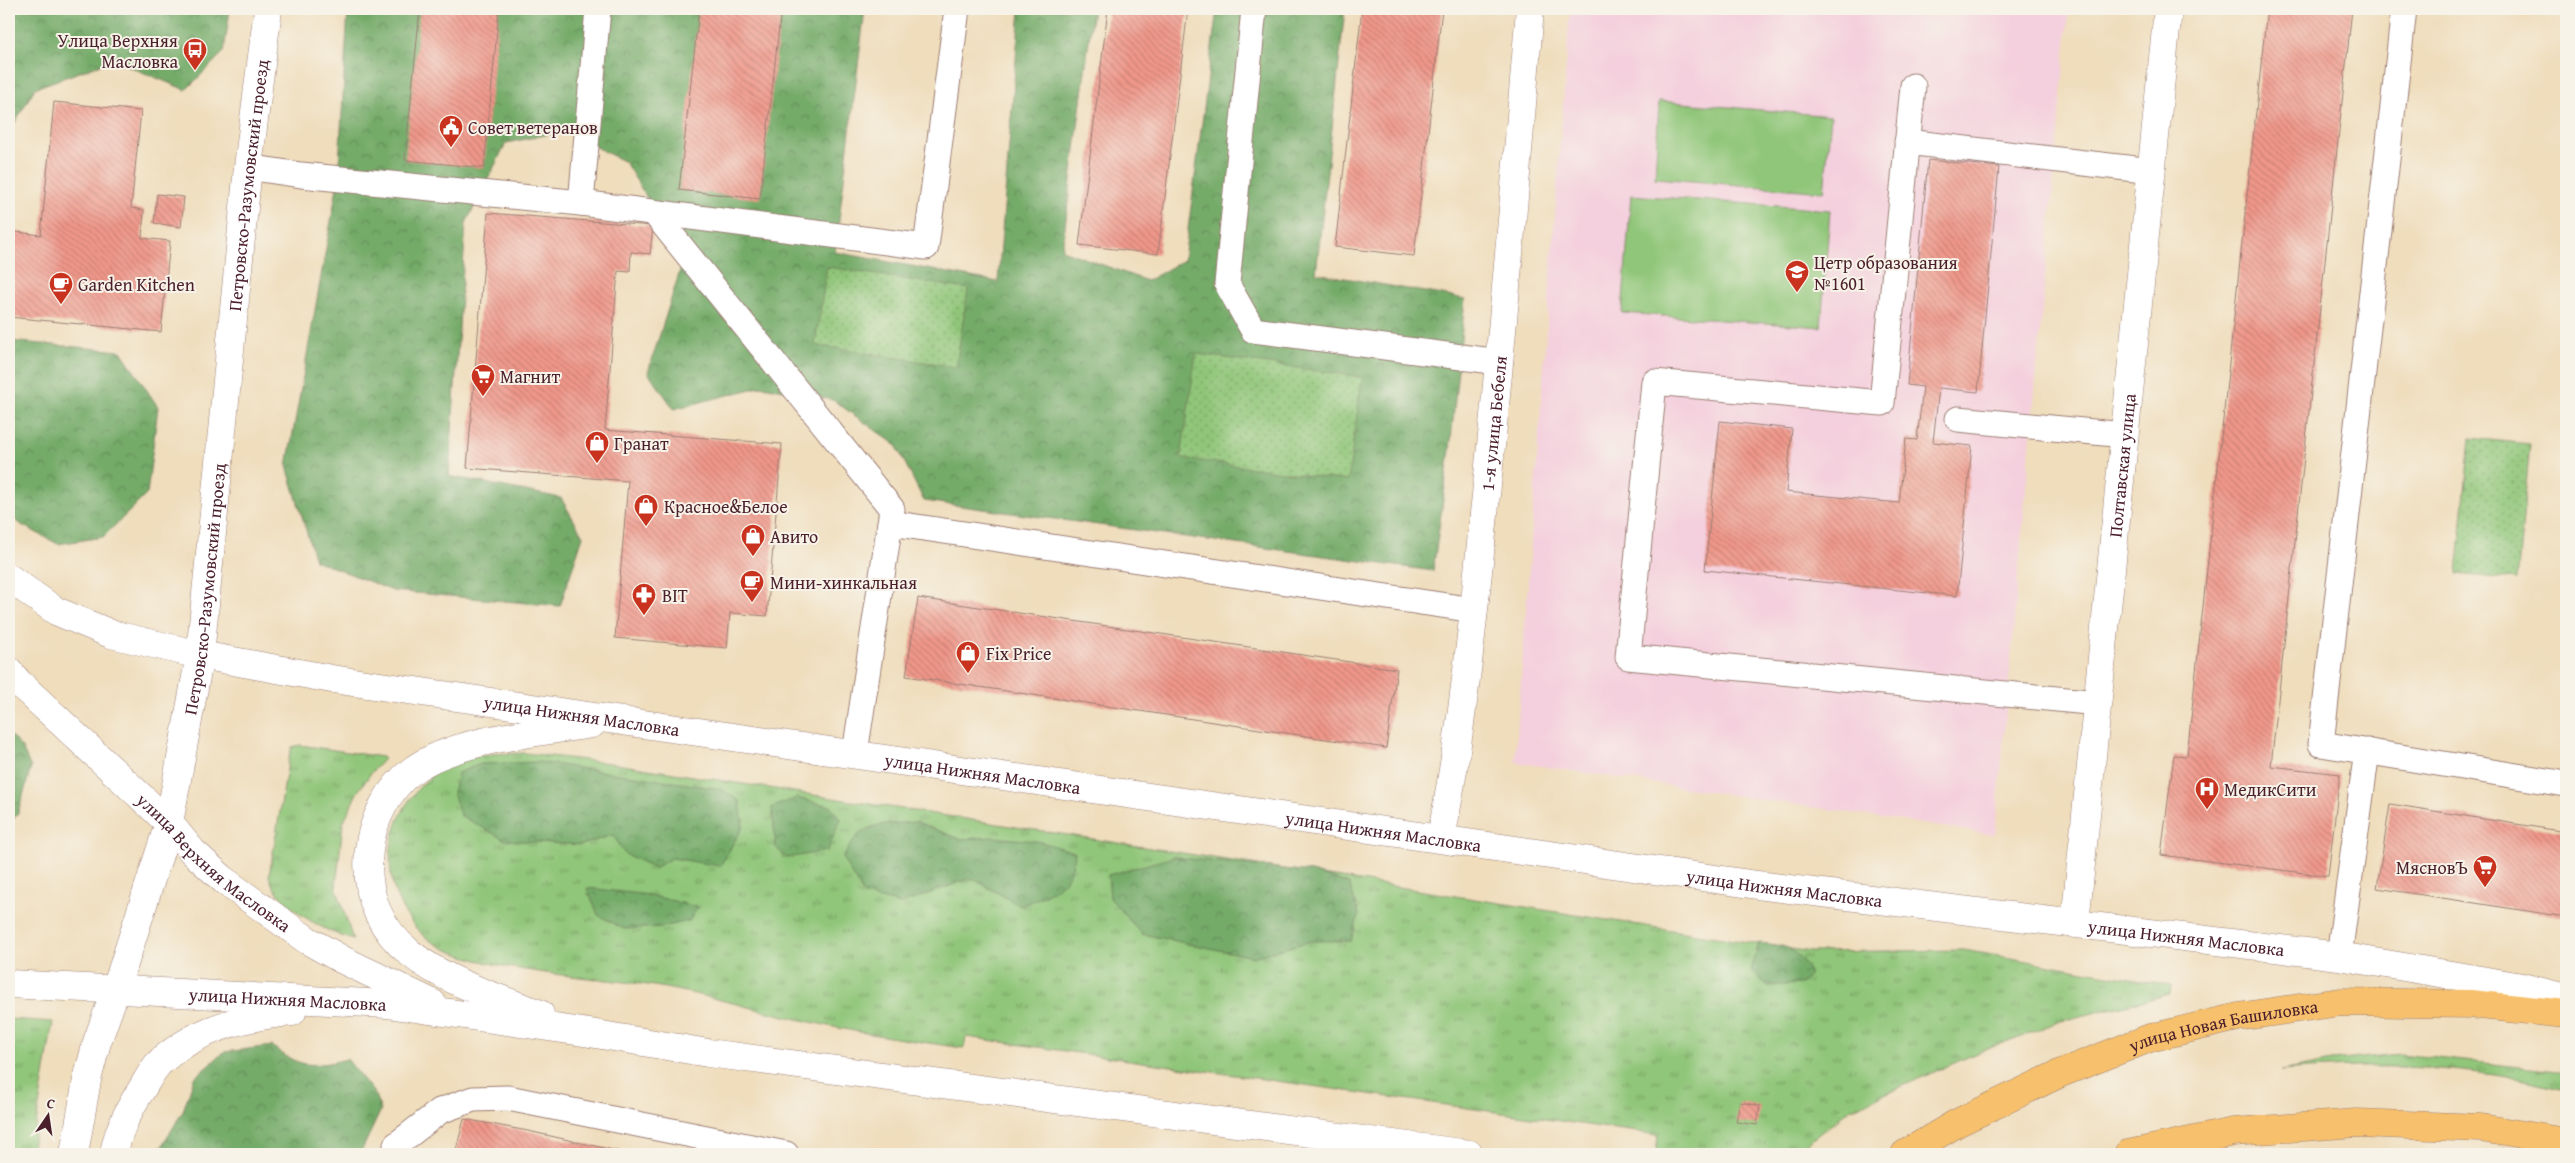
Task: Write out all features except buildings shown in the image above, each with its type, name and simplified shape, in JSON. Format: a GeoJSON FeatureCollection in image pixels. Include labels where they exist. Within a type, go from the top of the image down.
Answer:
{"type":"FeatureCollection","features":[{"type":"Feature","properties":{"kind":"main road","name":"улица Новая Башиловка"},"geometry":{"type":"LineString","coordinates":[[1905,1154],[1957,1123],[2060,1072],[2150,1038],[2238,1017],[2340,1002],[2470,1004],[2566,1014]]}},
{"type":"Feature","properties":{"kind":"main road"},"geometry":{"type":"LineString","coordinates":[[2128,1154],[2233,1132],[2357,1123],[2481,1128],[2566,1142]]}},
{"type":"Feature","properties":{"kind":"street","name":"Петровско-Разумовский проезд"},"geometry":{"type":"LineString","coordinates":[[74,1154],[87,1080],[97,1042],[169,823],[200,655],[248,167],[268,9]]}},
{"type":"Feature","properties":{"kind":"street","name":"1-я улица Бебеля"},"geometry":{"type":"LineString","coordinates":[[1441,838],[1454,764],[1474,610],[1500,362],[1530,9]]}},
{"type":"Feature","properties":{"kind":"street","name":"Полтавская улица"},"geometry":{"type":"LineString","coordinates":[[2075,923],[2168,9]]}},
{"type":"Feature","properties":{"kind":"street"},"geometry":{"type":"LineString","coordinates":[[9,578],[56,610],[111,634],[200,655]]}},
{"type":"Feature","properties":{"kind":"street","name":"улица Нижняя Масловка"},"geometry":{"type":"LineString","coordinates":[[200,655],[332,679],[621,719],[1767,886],[2339,956],[2522,987],[2566,998]]}},
{"type":"Feature","properties":{"kind":"street","name":"улица Верхняя Масловка"},"geometry":{"type":"LineString","coordinates":[[9,670],[18,682],[169,823],[192,851],[226,882],[291,929],[343,960],[451,1012]]}},
{"type":"Feature","properties":{"kind":"street"},"geometry":{"type":"LineString","coordinates":[[590,1033],[448,979],[412,957],[388,932],[374,906],[367,869],[369,850],[380,811],[394,788],[414,769],[444,754],[480,743],[621,719]]}},
{"type":"Feature","properties":{"kind":"street","name":"улица Нижняя Масловка"},"geometry":{"type":"LineString","coordinates":[[9,984],[387,1004],[590,1033],[708,1053],[1469,1154]]}},
{"type":"Feature","properties":{"kind":"street"},"geometry":{"type":"LineString","coordinates":[[114,1154],[116,1141],[132,1106],[158,1064],[193,1037],[255,1016],[387,1004]]}},
{"type":"Feature","properties":{"kind":"lane"},"geometry":{"type":"LineString","coordinates":[[581,203],[598,9]]}},
{"type":"Feature","properties":{"kind":"lane"},"geometry":{"type":"LineString","coordinates":[[248,167],[302,175],[581,203],[655,214],[926,247],[957,9]]}},
{"type":"Feature","properties":{"kind":"lane"},"geometry":{"type":"LineString","coordinates":[[1254,9],[1227,284],[1253,330],[1500,362]]}},
{"type":"Feature","properties":{"kind":"lane"},"geometry":{"type":"LineString","coordinates":[[2404,9],[2321,744],[2566,784]]}},
{"type":"Feature","properties":{"kind":"lane"},"geometry":{"type":"LineString","coordinates":[[1913,86],[1882,403],[1654,382],[1628,658],[2098,703]]}},
{"type":"Feature","properties":{"kind":"lane"},"geometry":{"type":"LineString","coordinates":[[1907,142],[2152,171]]}},
{"type":"Feature","properties":{"kind":"lane"},"geometry":{"type":"LineString","coordinates":[[655,214],[892,509],[855,753]]}},
{"type":"Feature","properties":{"kind":"lane"},"geometry":{"type":"LineString","coordinates":[[1958,419],[2124,436]]}},
{"type":"Feature","properties":{"kind":"lane"},"geometry":{"type":"LineString","coordinates":[[890,523],[1474,610]]}},
{"type":"Feature","properties":{"kind":"lane"},"geometry":{"type":"LineString","coordinates":[[2339,956],[2367,751]]}},
{"type":"Feature","properties":{"kind":"lane"},"geometry":{"type":"LineString","coordinates":[[395,1151],[440,1111],[473,1099],[508,1098],[786,1154]]}},
{"type":"Feature","properties":{"kind":"shaded area","name":"Цетр образования №1601"},"geometry":{"type":"Polygon","coordinates":[[[1570,9],[2069,9],[1995,835],[1515,762],[1570,9]]]}},
{"type":"Feature","properties":{"kind":"green space"},"geometry":{"type":"Polygon","coordinates":[[[9,9],[230,9],[224,52],[186,90],[113,60],[35,88],[9,133],[9,9]]]}},
{"type":"Feature","properties":{"kind":"green space"},"geometry":{"type":"Polygon","coordinates":[[[348,9],[865,9],[835,252],[998,282],[1020,9],[1093,9],[1062,250],[1147,281],[1184,260],[1217,9],[1345,9],[1316,273],[1465,299],[1450,450],[1433,571],[924,501],[896,445],[833,400],[763,386],[674,409],[648,372],[684,258],[625,162],[565,131],[506,143],[466,223],[449,476],[561,498],[583,536],[560,606],[393,591],[315,560],[287,466],[338,182],[348,9]]]}},
{"type":"Feature","properties":{"kind":"green space"},"geometry":{"type":"Polygon","coordinates":[[[1659,101],[1831,116],[1824,192],[1655,178],[1659,101]]]}},
{"type":"Feature","properties":{"kind":"green space"},"geometry":{"type":"Polygon","coordinates":[[[1631,195],[1830,210],[1821,327],[1622,313],[1631,195]]]}},
{"type":"Feature","properties":{"kind":"green space"},"geometry":{"type":"Polygon","coordinates":[[[827,267],[968,289],[956,367],[815,345],[827,267]]]}},
{"type":"Feature","properties":{"kind":"green space"},"geometry":{"type":"Polygon","coordinates":[[[9,341],[121,351],[158,407],[147,494],[103,537],[58,544],[18,523],[9,512],[9,341]]]}},
{"type":"Feature","properties":{"kind":"green space"},"geometry":{"type":"Polygon","coordinates":[[[1196,354],[1362,377],[1348,481],[1181,458],[1196,354]]]}},
{"type":"Feature","properties":{"kind":"green space"},"geometry":{"type":"Polygon","coordinates":[[[2470,438],[2530,444],[2517,580],[2457,574],[2470,438]]]}},
{"type":"Feature","properties":{"kind":"green space"},"geometry":{"type":"Polygon","coordinates":[[[9,734],[22,748],[31,768],[18,813],[9,825],[9,734]]]}},
{"type":"Feature","properties":{"kind":"green space"},"geometry":{"type":"Polygon","coordinates":[[[300,745],[382,757],[384,759],[357,793],[343,823],[336,887],[353,940],[329,931],[292,908],[274,887],[269,876],[289,757],[292,747],[300,745]]]}},
{"type":"Feature","properties":{"kind":"green space"},"geometry":{"type":"Polygon","coordinates":[[[525,753],[610,763],[1811,952],[1964,950],[2171,986],[2170,994],[2061,1021],[1979,1052],[1851,1109],[1793,1154],[1656,1154],[1658,1135],[966,1037],[964,1048],[908,1040],[833,1027],[660,987],[534,971],[467,957],[441,947],[421,933],[404,912],[394,889],[390,865],[392,841],[399,818],[411,797],[428,779],[450,764],[468,757],[525,753]]]}},
{"type":"Feature","properties":{"kind":"green space"},"geometry":{"type":"Polygon","coordinates":[[[539,762],[721,789],[740,801],[743,827],[720,866],[672,858],[655,868],[625,854],[613,835],[581,845],[505,840],[460,815],[453,792],[458,773],[481,764],[539,762]]]}},
{"type":"Feature","properties":{"kind":"green space"},"geometry":{"type":"Polygon","coordinates":[[[797,798],[830,806],[841,819],[827,851],[786,858],[776,847],[772,807],[797,798]]]}},
{"type":"Feature","properties":{"kind":"green space"},"geometry":{"type":"Polygon","coordinates":[[[916,822],[960,839],[992,837],[1037,841],[1075,852],[1073,864],[1069,874],[1058,887],[1021,906],[971,878],[901,904],[864,895],[843,859],[849,846],[856,837],[872,827],[916,822]]]}},
{"type":"Feature","properties":{"kind":"green space"},"geometry":{"type":"Polygon","coordinates":[[[1174,857],[1312,872],[1349,884],[1359,914],[1351,941],[1311,941],[1253,957],[1142,934],[1110,898],[1108,875],[1174,857]]]}},
{"type":"Feature","properties":{"kind":"green space"},"geometry":{"type":"Polygon","coordinates":[[[587,888],[649,895],[698,907],[689,921],[662,927],[624,929],[598,915],[587,888]]]}},
{"type":"Feature","properties":{"kind":"green space"},"geometry":{"type":"Polygon","coordinates":[[[1759,943],[1778,945],[1790,949],[1800,958],[1810,974],[1801,984],[1768,986],[1751,971],[1759,943]]]}},
{"type":"Feature","properties":{"kind":"green space"},"geometry":{"type":"Polygon","coordinates":[[[9,1019],[53,1022],[31,1154],[18,1154],[9,1147],[9,1019]]]}},
{"type":"Feature","properties":{"kind":"green space"},"geometry":{"type":"Polygon","coordinates":[[[272,1046],[291,1059],[307,1064],[325,1064],[347,1059],[374,1093],[381,1110],[360,1154],[160,1154],[160,1150],[183,1111],[194,1078],[224,1052],[272,1046]]]}},
{"type":"Feature","properties":{"kind":"green space"},"geometry":{"type":"Polygon","coordinates":[[[2400,1054],[2566,1072],[2566,1089],[2494,1075],[2425,1068],[2355,1067],[2281,1071],[2332,1061],[2400,1054]]]}},
{"type":"Feature","properties":{"kind":"place","name":"Улица Верхняя Масловка"},"geometry":{"type":"Point","coordinates":[195,71]}},
{"type":"Feature","properties":{"kind":"place","name":"Совет ветеранов"},"geometry":{"type":"Point","coordinates":[451,148]}},
{"type":"Feature","properties":{"kind":"place","name":"Цетр образования №1601"},"geometry":{"type":"Point","coordinates":[1797,293]}},
{"type":"Feature","properties":{"kind":"place","name":"Garden Kitchen"},"geometry":{"type":"Point","coordinates":[61,305]}},
{"type":"Feature","properties":{"kind":"place","name":"Магнит"},"geometry":{"type":"Point","coordinates":[483,397]}},
{"type":"Feature","properties":{"kind":"place","name":"Гранат"},"geometry":{"type":"Point","coordinates":[597,464]}},
{"type":"Feature","properties":{"kind":"place","name":"Красное&Белое"},"geometry":{"type":"Point","coordinates":[646,527]}},
{"type":"Feature","properties":{"kind":"place","name":"Авито"},"geometry":{"type":"Point","coordinates":[753,557]}},
{"type":"Feature","properties":{"kind":"place","name":"Мини-хинкальная"},"geometry":{"type":"Point","coordinates":[752,603]}},
{"type":"Feature","properties":{"kind":"place","name":"BIT"},"geometry":{"type":"Point","coordinates":[644,616]}},
{"type":"Feature","properties":{"kind":"place","name":"Fix Price"},"geometry":{"type":"Point","coordinates":[968,674]}},
{"type":"Feature","properties":{"kind":"place","name":"МедикСити"},"geometry":{"type":"Point","coordinates":[2207,810]}},
{"type":"Feature","properties":{"kind":"place","name":"МясновЪ"},"geometry":{"type":"Point","coordinates":[2485,888]}}]}
